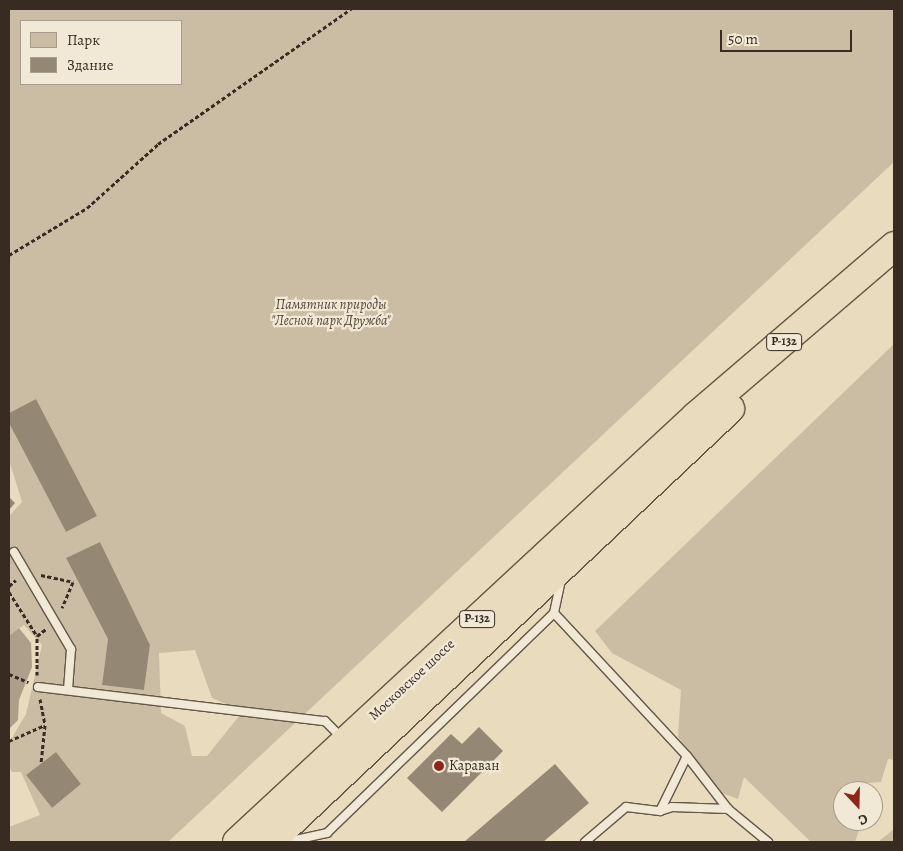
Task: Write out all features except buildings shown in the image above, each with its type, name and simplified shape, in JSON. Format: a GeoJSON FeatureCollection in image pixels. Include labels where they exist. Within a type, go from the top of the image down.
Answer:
{"type":"FeatureCollection","features":[{"type":"Feature","properties":{"kind":"highway","name":"Р-132"},"geometry":{"type":"LineString","coordinates":[[703,423],[894,246]]}},
{"type":"Feature","properties":{"kind":"highway","name":"Московское шоссе"},"geometry":{"type":"LineString","coordinates":[[270,842],[564,566],[703,423]]}},
{"type":"Feature","properties":{"kind":"highway","name":"Московское шоссе"},"geometry":{"type":"LineString","coordinates":[[237,842],[345,741],[703,423]]}},
{"type":"Feature","properties":{"kind":"lane"},"geometry":{"type":"LineString","coordinates":[[14,552],[71,649],[68,690]]}},
{"type":"Feature","properties":{"kind":"lane"},"geometry":{"type":"LineString","coordinates":[[286,842],[327,833],[554,613],[564,566]]}},
{"type":"Feature","properties":{"kind":"lane"},"geometry":{"type":"LineString","coordinates":[[554,613],[687,756],[728,809],[768,842]]}},
{"type":"Feature","properties":{"kind":"lane"},"geometry":{"type":"LineString","coordinates":[[38,687],[325,721],[345,741]]}},
{"type":"Feature","properties":{"kind":"lane"},"geometry":{"type":"LineString","coordinates":[[660,811],[687,756]]}},
{"type":"Feature","properties":{"kind":"lane"},"geometry":{"type":"LineString","coordinates":[[585,842],[626,807],[660,811],[672,807],[728,809]]}},
{"type":"Feature","properties":{"kind":"path"},"geometry":{"type":"LineString","coordinates":[[9,256],[87,208],[158,144],[351,9]]}},
{"type":"Feature","properties":{"kind":"path"},"geometry":{"type":"LineString","coordinates":[[9,592],[37,636]]}},
{"type":"Feature","properties":{"kind":"path"},"geometry":{"type":"LineString","coordinates":[[9,674],[28,682]]}},
{"type":"Feature","properties":{"kind":"path"},"geometry":{"type":"LineString","coordinates":[[9,741],[45,725],[41,763]]}},
{"type":"Feature","properties":{"kind":"green space","name":"Памятник природы \"Лесной парк Дружба\""},"geometry":{"type":"Polygon","coordinates":[[[9,9],[894,9],[894,162],[168,842],[9,842],[9,827],[40,815],[21,772],[12,772],[9,766],[9,743],[26,714],[42,645],[24,625],[9,636],[9,516],[22,502],[9,460],[9,423],[66,532],[97,516],[36,399],[9,413],[9,9]],[[100,542],[66,558],[108,639],[102,685],[144,690],[150,645],[100,542]],[[195,650],[159,653],[161,713],[185,726],[192,756],[207,756],[243,711],[212,698],[195,650]],[[56,752],[26,775],[52,808],[81,784],[56,752]]]}},
{"type":"Feature","properties":{"kind":"green space"},"geometry":{"type":"Polygon","coordinates":[[[894,344],[894,760],[888,759],[881,781],[833,781],[833,831],[859,831],[855,842],[811,842],[744,777],[738,799],[722,793],[678,737],[681,690],[612,653],[595,631],[894,344]]]}},
{"type":"Feature","properties":{"kind":"green space"},"geometry":{"type":"Polygon","coordinates":[[[894,829],[894,842],[878,842],[894,829]]]}},
{"type":"Feature","properties":{"kind":"shaded area"},"geometry":{"type":"Polygon","coordinates":[[[19,628],[31,643],[32,667],[19,700],[18,720],[9,729],[9,636],[19,628]]]}},
{"type":"Feature","properties":{"kind":"place","name":"Караван"},"geometry":{"type":"Point","coordinates":[439,766]}}]}
